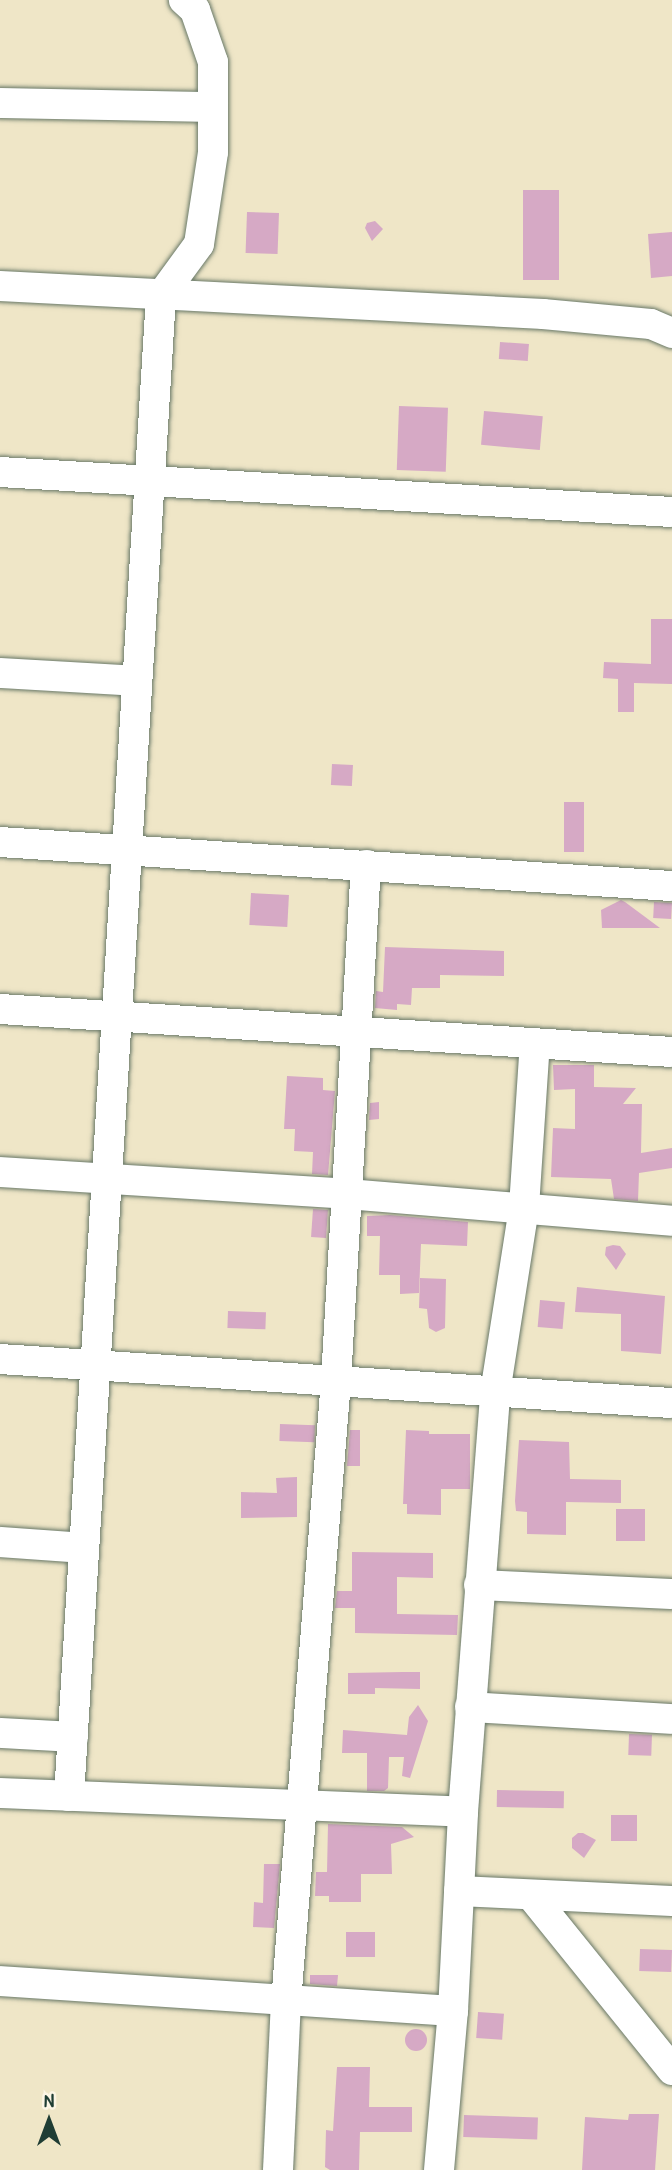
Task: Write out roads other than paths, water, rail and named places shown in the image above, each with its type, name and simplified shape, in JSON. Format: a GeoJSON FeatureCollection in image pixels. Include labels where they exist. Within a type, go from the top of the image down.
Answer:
{"type":"FeatureCollection","features":[{"type":"Feature","properties":{"kind":"street"},"geometry":{"type":"LineString","coordinates":[[69,1796],[161,296],[198,244],[213,152],[213,62],[195,10],[184,0]]}},
{"type":"Feature","properties":{"kind":"street"},"geometry":{"type":"LineString","coordinates":[[0,103],[213,107]]}},
{"type":"Feature","properties":{"kind":"street"},"geometry":{"type":"LineString","coordinates":[[0,286],[543,314],[651,324],[672,332]]}},
{"type":"Feature","properties":{"kind":"street"},"geometry":{"type":"LineString","coordinates":[[0,472],[149,483],[672,512]]}},
{"type":"Feature","properties":{"kind":"street"},"geometry":{"type":"LineString","coordinates":[[0,673],[137,681]]}},
{"type":"Feature","properties":{"kind":"street"},"geometry":{"type":"LineString","coordinates":[[0,842],[672,886]]}},
{"type":"Feature","properties":{"kind":"street"},"geometry":{"type":"LineString","coordinates":[[278,2170],[286,2002],[304,1805],[336,1380],[354,1032],[366,865]]}},
{"type":"Feature","properties":{"kind":"street"},"geometry":{"type":"LineString","coordinates":[[0,1009],[672,1052]]}},
{"type":"Feature","properties":{"kind":"street"},"geometry":{"type":"LineString","coordinates":[[439,2170],[453,2011],[470,1707],[495,1392],[524,1207],[534,1043]]}},
{"type":"Feature","properties":{"kind":"street"},"geometry":{"type":"LineString","coordinates":[[0,1172],[347,1194],[672,1221]]}},
{"type":"Feature","properties":{"kind":"street"},"geometry":{"type":"LineString","coordinates":[[0,1359],[672,1403]]}},
{"type":"Feature","properties":{"kind":"street"},"geometry":{"type":"LineString","coordinates":[[0,1542],[84,1548]]}},
{"type":"Feature","properties":{"kind":"street"},"geometry":{"type":"LineString","coordinates":[[479,1585],[672,1594]]}},
{"type":"Feature","properties":{"kind":"street"},"geometry":{"type":"LineString","coordinates":[[470,1707],[672,1719]]}},
{"type":"Feature","properties":{"kind":"street"},"geometry":{"type":"LineString","coordinates":[[0,1732],[73,1737]]}},
{"type":"Feature","properties":{"kind":"street"},"geometry":{"type":"LineString","coordinates":[[0,1793],[463,1812]]}},
{"type":"Feature","properties":{"kind":"street"},"geometry":{"type":"LineString","coordinates":[[459,1892],[672,1901]]}},
{"type":"Feature","properties":{"kind":"street"},"geometry":{"type":"LineString","coordinates":[[531,1895],[672,2070]]}},
{"type":"Feature","properties":{"kind":"street"},"geometry":{"type":"LineString","coordinates":[[0,1981],[453,2011]]}}]}
